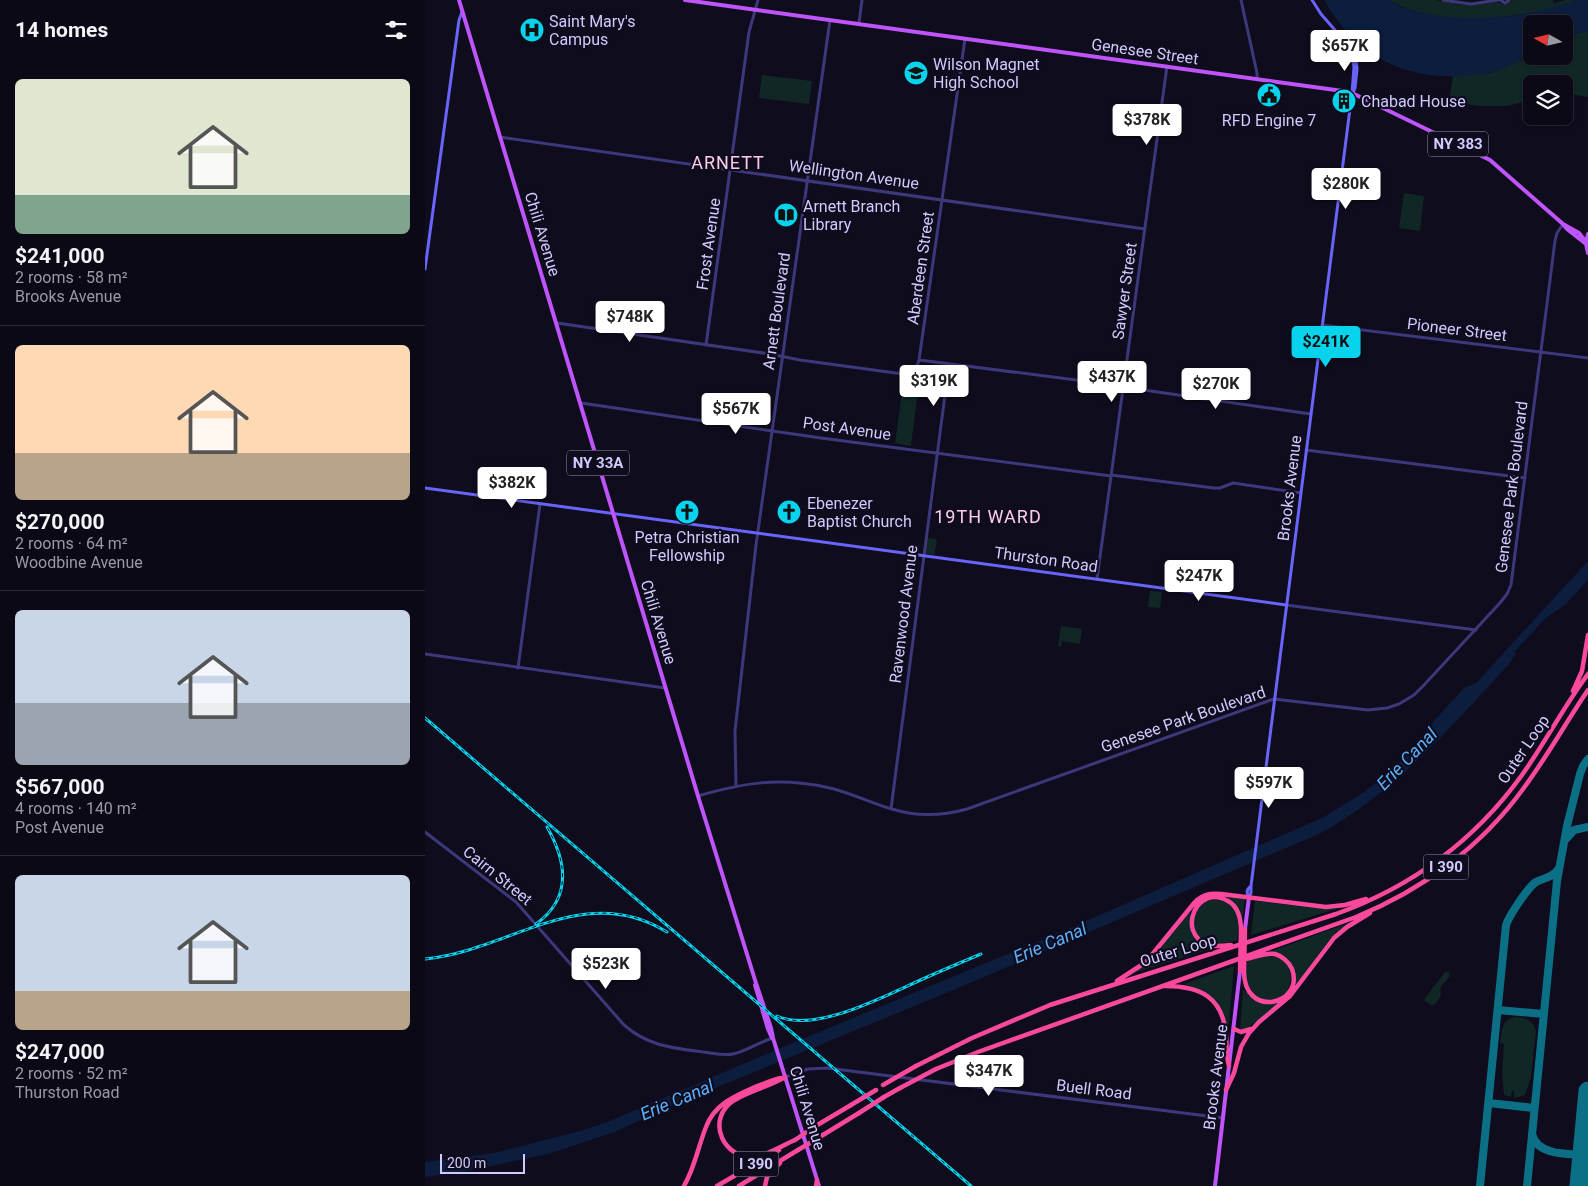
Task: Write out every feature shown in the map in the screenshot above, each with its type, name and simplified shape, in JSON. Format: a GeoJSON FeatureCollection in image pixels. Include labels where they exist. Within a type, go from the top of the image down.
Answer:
{"type":"FeatureCollection","features":[{"type":"Feature","properties":{"kind":"highway"},"geometry":{"type":"LineString","coordinates":[[1551,729],[1581,675],[1588,635]]}},
{"type":"Feature","properties":{"kind":"highway","name":"Outer Loop"},"geometry":{"type":"LineString","coordinates":[[717,1186],[916,1066],[939,1053],[1000,1025],[1050,1005],[1107,986],[1345,910],[1398,887],[1441,858],[1481,824],[1515,785],[1588,674]]}},
{"type":"Feature","properties":{"kind":"highway","name":"Outer Loop"},"geometry":{"type":"LineString","coordinates":[[739,1186],[884,1097],[936,1069],[1356,917],[1421,884],[1471,847],[1493,825],[1529,781],[1588,690]]}},
{"type":"Feature","properties":{"kind":"highway"},"geometry":{"type":"LineString","coordinates":[[1107,986],[1146,962],[1199,898],[1208,894],[1335,907],[1358,902],[1398,887]]}},
{"type":"Feature","properties":{"kind":"highway"},"geometry":{"type":"LineString","coordinates":[[1237,945],[1213,946],[1202,942],[1196,936],[1192,928],[1191,919],[1194,911],[1202,902],[1208,898],[1217,897],[1232,903],[1238,911],[1243,930],[1242,971],[1248,990],[1254,997],[1270,1003],[1280,1000],[1288,993],[1292,985],[1292,970],[1281,957],[1265,954],[1249,958],[1238,959]]}},
{"type":"Feature","properties":{"kind":"highway"},"geometry":{"type":"LineString","coordinates":[[1234,1029],[1239,1032],[1245,1032],[1259,1022],[1290,996],[1326,947],[1338,934],[1398,897]]}},
{"type":"Feature","properties":{"kind":"highway"},"geometry":{"type":"LineString","coordinates":[[1161,986],[1192,988],[1206,994],[1215,1002],[1225,1022],[1227,1037],[1226,1057],[1229,1066]]}},
{"type":"Feature","properties":{"kind":"highway"},"geometry":{"type":"LineString","coordinates":[[1226,1090],[1242,1044],[1259,1022]]}},
{"type":"Feature","properties":{"kind":"highway"},"geometry":{"type":"LineString","coordinates":[[785,1077],[776,1083],[733,1101],[724,1110],[719,1128],[727,1147],[735,1153],[751,1157],[763,1154],[795,1140]]}},
{"type":"Feature","properties":{"kind":"highway"},"geometry":{"type":"LineString","coordinates":[[684,1186],[694,1168],[706,1127],[712,1115],[720,1106],[737,1094],[785,1077]]}},
{"type":"Feature","properties":{"kind":"highway"},"geometry":{"type":"LineString","coordinates":[[765,1186],[767,1177],[784,1159]]}},
{"type":"Feature","properties":{"kind":"highway"},"geometry":{"type":"LineString","coordinates":[[817,1180],[817,1186]]}},
{"type":"Feature","properties":{"kind":"main road","name":"Chili Avenue"},"geometry":{"type":"LineString","coordinates":[[459,0],[665,688],[755,980],[765,1021],[773,1038],[817,1180]]}},
{"type":"Feature","properties":{"kind":"main road","name":"Genesee Street"},"geometry":{"type":"LineString","coordinates":[[685,0],[1352,93],[1490,160],[1568,230],[1587,244]]}},
{"type":"Feature","properties":{"kind":"main road","name":"Brooks Avenue"},"geometry":{"type":"LineString","coordinates":[[1243,930],[1249,897],[1251,895],[1257,834],[1355,67],[1350,47],[1321,14],[1312,0]]}},
{"type":"Feature","properties":{"kind":"main road"},"geometry":{"type":"LineString","coordinates":[[425,269],[427,239],[459,20],[462,12]]}},
{"type":"Feature","properties":{"kind":"main road"},"geometry":{"type":"LineString","coordinates":[[1588,234],[1588,253]]}},
{"type":"Feature","properties":{"kind":"main road","name":"Thurston Road"},"geometry":{"type":"LineString","coordinates":[[425,488],[1286,605]]}},
{"type":"Feature","properties":{"kind":"main road","name":"Brooks Avenue"},"geometry":{"type":"LineString","coordinates":[[1215,1186],[1242,971]]}},
{"type":"Feature","properties":{"kind":"street","name":"Frost Avenue"},"geometry":{"type":"LineString","coordinates":[[706,345],[749,32],[758,0]]}},
{"type":"Feature","properties":{"kind":"street"},"geometry":{"type":"LineString","coordinates":[[859,24],[862,0]]}},
{"type":"Feature","properties":{"kind":"street"},"geometry":{"type":"LineString","coordinates":[[1241,0],[1257,79]]}},
{"type":"Feature","properties":{"kind":"street"},"geometry":{"type":"LineString","coordinates":[[1443,0],[1471,4],[1499,0],[1503,3],[1509,0]]}},
{"type":"Feature","properties":{"kind":"street","name":"Arnett Boulevard"},"geometry":{"type":"LineString","coordinates":[[736,786],[735,731],[758,532],[830,20]]}},
{"type":"Feature","properties":{"kind":"street","name":"Aberdeen Street"},"geometry":{"type":"LineString","coordinates":[[919,360],[965,38]]}},
{"type":"Feature","properties":{"kind":"street","name":"Sawyer Street"},"geometry":{"type":"LineString","coordinates":[[1097,579],[1167,66]]}},
{"type":"Feature","properties":{"kind":"street","name":"Wellington Avenue"},"geometry":{"type":"LineString","coordinates":[[500,137],[1145,229]]}},
{"type":"Feature","properties":{"kind":"street","name":"Genesee Park Boulevard"},"geometry":{"type":"LineString","coordinates":[[698,796],[736,786],[771,782],[811,785],[842,792],[891,809],[912,814],[950,813],[967,809],[1274,699],[1361,710],[1375,710],[1404,702],[1420,690],[1476,630],[1503,599],[1511,585],[1555,238],[1563,224]]}},
{"type":"Feature","properties":{"kind":"street"},"geometry":{"type":"LineString","coordinates":[[557,323],[903,374],[913,370],[918,365],[919,360],[1311,414]]}},
{"type":"Feature","properties":{"kind":"street","name":"Pioneer Street"},"geometry":{"type":"LineString","coordinates":[[1322,325],[1588,358]]}},
{"type":"Feature","properties":{"kind":"street","name":"Ravenwood Avenue"},"geometry":{"type":"LineString","coordinates":[[891,809],[949,364]]}},
{"type":"Feature","properties":{"kind":"street","name":"Post Avenue"},"geometry":{"type":"LineString","coordinates":[[581,403],[772,431],[1111,476],[1214,488],[1232,483],[1301,493]]}},
{"type":"Feature","properties":{"kind":"street"},"geometry":{"type":"LineString","coordinates":[[1306,450],[1525,478]]}},
{"type":"Feature","properties":{"kind":"street"},"geometry":{"type":"LineString","coordinates":[[518,668],[541,504]]}},
{"type":"Feature","properties":{"kind":"street","name":"Thurston Road"},"geometry":{"type":"LineString","coordinates":[[1286,605],[1476,630]]}},
{"type":"Feature","properties":{"kind":"street"},"geometry":{"type":"LineString","coordinates":[[425,654],[665,688]]}},
{"type":"Feature","properties":{"kind":"street","name":"Cairn Street"},"geometry":{"type":"LineString","coordinates":[[425,832],[516,902],[624,1025],[641,1038],[670,1048],[727,1055],[773,1038]]}},
{"type":"Feature","properties":{"kind":"street","name":"Buell Road"},"geometry":{"type":"LineString","coordinates":[[785,1077],[808,1069],[827,1068],[1223,1118]]}},
{"type":"Feature","properties":{"kind":"green space"},"geometry":{"type":"Polygon","coordinates":[[[1388,0],[1435,0],[1465,5],[1496,2],[1504,4],[1511,0],[1553,0],[1554,3],[1576,0],[1561,6],[1517,15],[1460,18],[1441,17],[1423,13],[1405,8],[1388,0]]]}},
{"type":"Feature","properties":{"kind":"green space"},"geometry":{"type":"Polygon","coordinates":[[[1588,31],[1588,97],[1573,94],[1573,75],[1523,75],[1523,102],[1507,106],[1482,106],[1449,102],[1453,76],[1490,73],[1523,59],[1523,65],[1573,65],[1573,36],[1588,31]]]}},
{"type":"Feature","properties":{"kind":"green space"},"geometry":{"type":"Polygon","coordinates":[[[762,75],[812,81],[809,104],[759,98],[762,75]]]}},
{"type":"Feature","properties":{"kind":"green space"},"geometry":{"type":"Polygon","coordinates":[[[1404,193],[1424,196],[1420,231],[1399,228],[1404,193]]]}},
{"type":"Feature","properties":{"kind":"green space"},"geometry":{"type":"Polygon","coordinates":[[[904,378],[917,379],[919,384],[910,446],[895,443],[904,378]]]}},
{"type":"Feature","properties":{"kind":"green space"},"geometry":{"type":"Polygon","coordinates":[[[927,538],[936,539],[937,541],[934,555],[925,552],[927,538]]]}},
{"type":"Feature","properties":{"kind":"green space"},"geometry":{"type":"Polygon","coordinates":[[[1150,591],[1162,592],[1160,608],[1148,607],[1150,591]]]}},
{"type":"Feature","properties":{"kind":"green space"},"geometry":{"type":"Polygon","coordinates":[[[1061,626],[1082,629],[1080,644],[1062,641],[1061,647],[1058,646],[1061,626]]]}},
{"type":"Feature","properties":{"kind":"green space"},"geometry":{"type":"Polygon","coordinates":[[[1228,896],[1245,899],[1242,920],[1237,906],[1227,899],[1228,896]]]}},
{"type":"Feature","properties":{"kind":"green space"},"geometry":{"type":"Polygon","coordinates":[[[1218,899],[1230,906],[1237,915],[1237,940],[1224,944],[1210,944],[1196,934],[1194,919],[1202,905],[1218,899]]]}},
{"type":"Feature","properties":{"kind":"green space"},"geometry":{"type":"Polygon","coordinates":[[[1255,901],[1325,909],[1336,909],[1251,935],[1255,901]]]}},
{"type":"Feature","properties":{"kind":"green space"},"geometry":{"type":"Polygon","coordinates":[[[1189,913],[1191,913],[1190,925],[1196,939],[1211,947],[1210,949],[1134,973],[1150,961],[1189,913]]]}},
{"type":"Feature","properties":{"kind":"green space"},"geometry":{"type":"Polygon","coordinates":[[[1351,922],[1328,941],[1294,989],[1292,967],[1272,953],[1272,951],[1351,922]]]}},
{"type":"Feature","properties":{"kind":"green space"},"geometry":{"type":"Polygon","coordinates":[[[1264,956],[1276,957],[1285,962],[1291,977],[1290,984],[1283,996],[1270,1001],[1256,997],[1246,981],[1247,961],[1264,956]]]}},
{"type":"Feature","properties":{"kind":"green space"},"geometry":{"type":"Polygon","coordinates":[[[1234,966],[1228,1034],[1224,1017],[1203,992],[1184,984],[1234,966]]]}},
{"type":"Feature","properties":{"kind":"green space"},"geometry":{"type":"Polygon","coordinates":[[[1445,972],[1449,972],[1450,976],[1440,988],[1441,996],[1434,1005],[1431,1005],[1425,1001],[1425,998],[1445,972]]]}},
{"type":"Feature","properties":{"kind":"green space"},"geometry":{"type":"Polygon","coordinates":[[[1243,990],[1263,1003],[1273,1004],[1279,1002],[1280,1004],[1246,1029],[1240,1030],[1243,990]]]}},
{"type":"Feature","properties":{"kind":"green space"},"geometry":{"type":"Polygon","coordinates":[[[1515,1017],[1529,1020],[1536,1031],[1531,1077],[1525,1095],[1514,1098],[1514,1091],[1512,1091],[1511,1097],[1504,1095],[1502,1074],[1504,1044],[1500,1043],[1505,1023],[1510,1018],[1515,1017]]]}},
{"type":"Feature","properties":{"kind":"water"},"geometry":{"type":"Polygon","coordinates":[[[1324,0],[1388,0],[1401,7],[1418,12],[1443,17],[1474,18],[1513,16],[1560,6],[1576,0],[1588,0],[1588,31],[1573,36],[1573,15],[1523,15],[1523,60],[1488,73],[1462,76],[1437,76],[1414,72],[1393,65],[1373,54],[1355,40],[1338,22],[1324,0]]]}},
{"type":"Feature","properties":{"kind":"water","name":"Erie Canal"},"geometry":{"type":"Polygon","coordinates":[[[1588,561],[1588,580],[1565,605],[1546,618],[1514,652],[1516,654],[1508,665],[1443,735],[1373,799],[1347,818],[1319,834],[951,991],[664,1109],[617,1131],[539,1156],[467,1171],[425,1177],[425,1162],[494,1153],[605,1123],[1063,931],[1324,817],[1364,792],[1404,758],[1464,688],[1476,683],[1588,561]]]}},
{"type":"Feature","properties":{"kind":"taxiway"},"geometry":{"type":"LineString","coordinates":[[1527,1186],[1557,881],[1567,826],[1580,774],[1588,759]]}},
{"type":"Feature","properties":{"kind":"taxiway"},"geometry":{"type":"LineString","coordinates":[[1566,839],[1574,830],[1588,827]]}},
{"type":"Feature","properties":{"kind":"taxiway"},"geometry":{"type":"LineString","coordinates":[[1480,1186],[1506,925],[1528,890],[1536,882],[1551,876],[1559,868]]}},
{"type":"Feature","properties":{"kind":"taxiway"},"geometry":{"type":"LineString","coordinates":[[1498,1010],[1544,1014]]}},
{"type":"Feature","properties":{"kind":"taxiway"},"geometry":{"type":"LineString","coordinates":[[1489,1103],[1534,1108]]}},
{"type":"Feature","properties":{"kind":"taxiway"},"geometry":{"type":"LineString","coordinates":[[1532,1134],[1535,1141],[1547,1150],[1563,1154],[1588,1155]]}},
{"type":"Feature","properties":{"kind":"runway"},"geometry":{"type":"LineString","coordinates":[[1579,1186],[1588,1091]]}},
{"type":"Feature","properties":{"kind":"railway"},"geometry":{"type":"LineString","coordinates":[[425,718],[971,1186]]}},
{"type":"Feature","properties":{"kind":"railway"},"geometry":{"type":"LineString","coordinates":[[536,924],[548,914],[556,903],[561,891],[562,866],[559,853],[547,827]]}},
{"type":"Feature","properties":{"kind":"railway"},"geometry":{"type":"LineString","coordinates":[[425,959],[456,953],[546,923],[576,916],[606,913],[636,918],[667,932]]}},
{"type":"Feature","properties":{"kind":"railway"},"geometry":{"type":"LineString","coordinates":[[777,1016],[793,1020],[811,1020],[852,1010],[981,954]]}},
{"type":"Feature","properties":{"kind":"place","name":"Saint Mary's Campus"},"geometry":{"type":"Point","coordinates":[532,30]}},
{"type":"Feature","properties":{"kind":"place","name":"Wilson Magnet High School"},"geometry":{"type":"Point","coordinates":[916,73]}},
{"type":"Feature","properties":{"kind":"place","name":"RFD Engine 7"},"geometry":{"type":"Point","coordinates":[1269,95]}},
{"type":"Feature","properties":{"kind":"place","name":"Chabad House"},"geometry":{"type":"Point","coordinates":[1344,101]}},
{"type":"Feature","properties":{"kind":"place","name":"Arnett Branch Library"},"geometry":{"type":"Point","coordinates":[786,215]}},
{"type":"Feature","properties":{"kind":"place","name":"Petra Christian Fellowship"},"geometry":{"type":"Point","coordinates":[687,512]}},
{"type":"Feature","properties":{"kind":"place","name":"Ebenezer Baptist Church"},"geometry":{"type":"Point","coordinates":[789,512]}},
{"type":"Feature","properties":{"kind":"district","name":"ARNETT"},"geometry":{"type":"Point","coordinates":[728,163]}},
{"type":"Feature","properties":{"kind":"district","name":"19TH WARD"},"geometry":{"type":"Point","coordinates":[988,517]}}]}
